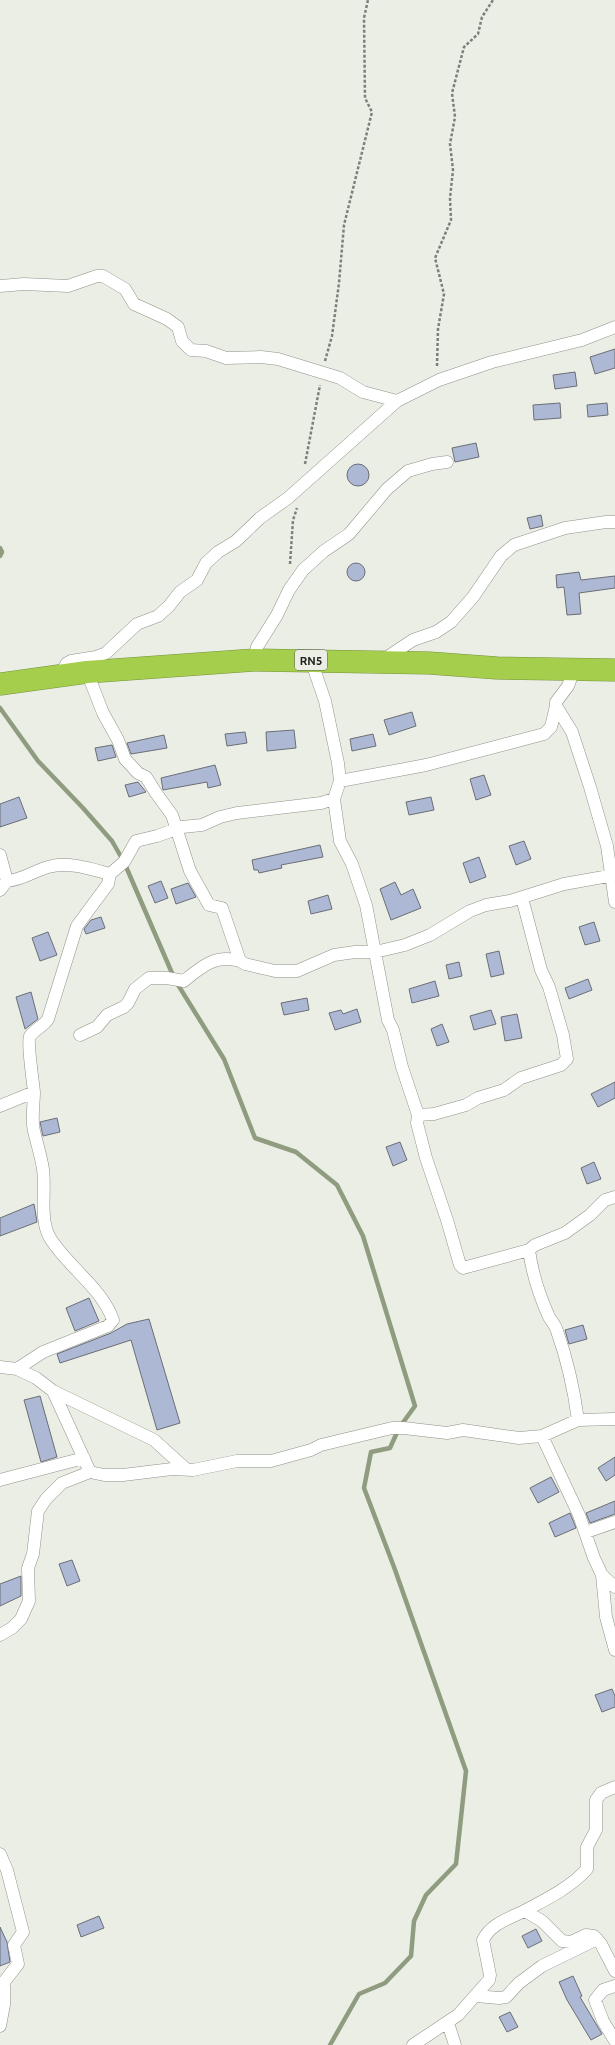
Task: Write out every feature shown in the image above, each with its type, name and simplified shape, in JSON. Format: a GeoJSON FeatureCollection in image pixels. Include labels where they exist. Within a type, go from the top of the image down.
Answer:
{"type":"FeatureCollection","features":[{"type":"Feature","properties":{"kind":"highway","name":"RN5"},"geometry":{"type":"LineString","coordinates":[[4,683],[59,677],[87,672],[254,660],[429,662],[498,668],[615,670]]}},
{"type":"Feature","properties":{"kind":"street"},"geometry":{"type":"LineString","coordinates":[[0,286],[41,284],[68,286],[97,276],[103,276],[125,289],[138,306],[167,319],[178,327],[182,341],[191,350],[206,351],[226,358],[261,357],[278,359],[346,380],[363,392],[397,401]]}},
{"type":"Feature","properties":{"kind":"street"},"geometry":{"type":"LineString","coordinates":[[59,677],[67,664],[71,661],[96,657],[106,653],[134,626],[158,616],[180,592],[197,580],[206,563],[218,552],[236,541],[260,518],[305,484],[376,418],[397,401],[439,380],[504,358],[582,340],[615,327]]}},
{"type":"Feature","properties":{"kind":"street"},"geometry":{"type":"LineString","coordinates":[[254,660],[257,647],[277,616],[288,590],[303,570],[324,551],[350,534],[387,489],[408,472],[432,464],[447,462]]}},
{"type":"Feature","properties":{"kind":"street"},"geometry":{"type":"LineString","coordinates":[[380,662],[413,640],[436,632],[451,622],[473,597],[500,556],[514,545],[548,532],[564,528],[615,522]]}},
{"type":"Feature","properties":{"kind":"street"},"geometry":{"type":"LineString","coordinates":[[311,660],[320,682],[330,722],[340,781],[334,799],[340,842],[354,870],[366,905],[388,1020],[393,1030],[404,1074],[418,1115],[417,1123],[426,1158],[461,1267],[529,1250],[535,1245],[565,1233],[590,1215],[606,1200],[615,1197]]}},
{"type":"Feature","properties":{"kind":"street"},"geometry":{"type":"LineString","coordinates":[[340,781],[426,765],[544,734],[551,727],[556,702],[568,686],[574,670]]}},
{"type":"Feature","properties":{"kind":"street"},"geometry":{"type":"LineString","coordinates":[[87,672],[103,713],[118,740],[125,759],[138,773],[150,781],[156,793],[172,815],[190,871],[207,902],[212,906],[222,908],[240,961]]}},
{"type":"Feature","properties":{"kind":"street"},"geometry":{"type":"LineString","coordinates":[[556,706],[574,737],[604,835],[613,875],[615,902]]}},
{"type":"Feature","properties":{"kind":"street"},"geometry":{"type":"LineString","coordinates":[[17,1369],[43,1352],[108,1326],[113,1320],[99,1295],[76,1271],[49,1237],[45,1222],[42,1164],[33,1130],[33,1067],[28,1040],[32,1034],[41,1028],[48,1019],[78,926],[108,884],[110,874],[124,862],[136,841],[177,829],[202,825],[220,817],[252,810],[321,803],[334,799]]}},
{"type":"Feature","properties":{"kind":"street"},"geometry":{"type":"LineString","coordinates":[[0,855],[4,886],[49,866],[76,866],[110,874]]}},
{"type":"Feature","properties":{"kind":"street"},"geometry":{"type":"LineString","coordinates":[[80,1036],[97,1027],[107,1015],[124,1007],[128,1003],[135,989],[149,978],[167,978],[184,981],[203,964],[230,958],[254,967],[284,972],[302,970],[334,955],[355,952],[375,952],[394,948],[430,935],[470,911],[522,898],[564,884],[613,875]]}},
{"type":"Feature","properties":{"kind":"street"},"geometry":{"type":"LineString","coordinates":[[418,1115],[434,1114],[466,1105],[478,1098],[504,1090],[520,1078],[560,1065],[568,1060],[563,1035],[549,987],[541,970],[522,898]]}},
{"type":"Feature","properties":{"kind":"street"},"geometry":{"type":"LineString","coordinates":[[0,1106],[34,1092]]}},
{"type":"Feature","properties":{"kind":"street"},"geometry":{"type":"LineString","coordinates":[[529,1250],[530,1260],[544,1303],[550,1318],[557,1329],[572,1384],[578,1420]]}},
{"type":"Feature","properties":{"kind":"street"},"geometry":{"type":"LineString","coordinates":[[0,1367],[17,1369],[36,1378],[53,1391],[154,1440],[186,1469]]}},
{"type":"Feature","properties":{"kind":"street"},"geometry":{"type":"LineString","coordinates":[[53,1391],[90,1472]]}},
{"type":"Feature","properties":{"kind":"street"},"geometry":{"type":"LineString","coordinates":[[0,1635],[12,1628],[21,1619],[29,1600],[28,1568],[33,1554],[38,1511],[46,1499],[62,1483],[90,1472],[104,1475],[123,1475],[186,1469],[193,1470],[237,1460],[271,1461],[311,1450],[322,1445],[392,1428],[442,1433],[463,1430],[519,1438],[542,1436],[556,1428],[578,1420],[615,1419]]}},
{"type":"Feature","properties":{"kind":"street"},"geometry":{"type":"LineString","coordinates":[[542,1436],[579,1515],[602,1575],[606,1617],[615,1650]]}},
{"type":"Feature","properties":{"kind":"street"},"geometry":{"type":"LineString","coordinates":[[0,1480],[84,1458]]}},
{"type":"Feature","properties":{"kind":"street"},"geometry":{"type":"LineString","coordinates":[[586,1532],[615,1522]]}},
{"type":"Feature","properties":{"kind":"street"},"geometry":{"type":"LineString","coordinates":[[602,1575],[615,1587]]}},
{"type":"Feature","properties":{"kind":"street"},"geometry":{"type":"LineString","coordinates":[[414,2045],[448,2023],[476,1996],[488,1980],[490,1975],[483,1940],[486,1935],[506,1919],[525,1911],[575,1881],[587,1869],[586,1852],[596,1830],[596,1800],[601,1793],[615,1787]]}},
{"type":"Feature","properties":{"kind":"street"},"geometry":{"type":"LineString","coordinates":[[0,1854],[7,1870],[22,1932],[14,1945],[18,1964],[4,1982],[4,2005],[0,2026]]}},
{"type":"Feature","properties":{"kind":"street"},"geometry":{"type":"LineString","coordinates":[[525,1911],[542,1921],[562,1941],[571,1942],[590,1935],[597,1939],[615,1971]]}},
{"type":"Feature","properties":{"kind":"street"},"geometry":{"type":"LineString","coordinates":[[476,1996],[499,1998],[506,1997],[519,1983],[542,1966],[597,1939]]}},
{"type":"Feature","properties":{"kind":"street"},"geometry":{"type":"LineString","coordinates":[[615,1986],[603,1990],[595,2000],[603,2021],[615,2041]]}},
{"type":"Feature","properties":{"kind":"street"},"geometry":{"type":"LineString","coordinates":[[448,2023],[455,2045]]}},
{"type":"Feature","properties":{"kind":"path"},"geometry":{"type":"LineString","coordinates":[[288,590],[293,520],[305,484],[305,458],[322,373],[332,336],[339,283],[344,225],[372,112],[364,98],[364,18],[368,0]]}},
{"type":"Feature","properties":{"kind":"path"},"geometry":{"type":"LineString","coordinates":[[439,380],[437,363],[438,329],[444,294],[435,258],[451,220],[450,198],[452,170],[450,144],[455,117],[452,93],[464,47],[478,34],[482,17],[493,0]]}},
{"type":"Feature","properties":{"kind":"building"},"geometry":{"type":"Polygon","coordinates":[[[615,349],[615,368],[595,374],[590,357],[615,349]]]}},
{"type":"Feature","properties":{"kind":"building"},"geometry":{"type":"Polygon","coordinates":[[[575,372],[577,386],[555,389],[553,375],[575,372]]]}},
{"type":"Feature","properties":{"kind":"building"},"geometry":{"type":"Polygon","coordinates":[[[560,403],[561,418],[534,420],[533,405],[560,403]]]}},
{"type":"Feature","properties":{"kind":"building"},"geometry":{"type":"Polygon","coordinates":[[[607,403],[608,415],[588,417],[587,405],[607,403]]]}},
{"type":"Feature","properties":{"kind":"building"},"geometry":{"type":"Polygon","coordinates":[[[476,443],[479,457],[455,462],[452,448],[476,443]]]}},
{"type":"Feature","properties":{"kind":"building"},"geometry":{"type":"Polygon","coordinates":[[[354,464],[362,464],[369,471],[369,479],[362,486],[354,486],[347,479],[347,471],[354,464]]]}},
{"type":"Feature","properties":{"kind":"building"},"geometry":{"type":"Polygon","coordinates":[[[541,515],[543,526],[530,529],[527,518],[541,515]]]}},
{"type":"Feature","properties":{"kind":"building"},"geometry":{"type":"Polygon","coordinates":[[[356,563],[362,566],[365,572],[362,578],[356,581],[350,578],[347,572],[350,566],[356,563]]]}},
{"type":"Feature","properties":{"kind":"building"},"geometry":{"type":"Polygon","coordinates":[[[579,572],[581,580],[615,576],[615,588],[579,593],[581,614],[567,615],[564,587],[557,588],[556,575],[579,572]]]}},
{"type":"Feature","properties":{"kind":"building"},"geometry":{"type":"Polygon","coordinates":[[[412,712],[416,726],[389,735],[384,720],[412,712]]]}},
{"type":"Feature","properties":{"kind":"building"},"geometry":{"type":"Polygon","coordinates":[[[294,730],[296,748],[267,751],[266,732],[294,730]]]}},
{"type":"Feature","properties":{"kind":"building"},"geometry":{"type":"Polygon","coordinates":[[[245,732],[247,743],[227,746],[225,734],[245,732]]]}},
{"type":"Feature","properties":{"kind":"building"},"geometry":{"type":"Polygon","coordinates":[[[373,734],[376,746],[352,751],[350,739],[373,734]]]}},
{"type":"Feature","properties":{"kind":"building"},"geometry":{"type":"Polygon","coordinates":[[[164,735],[167,748],[131,754],[127,743],[164,735]]]}},
{"type":"Feature","properties":{"kind":"building"},"geometry":{"type":"Polygon","coordinates":[[[112,745],[116,757],[98,761],[95,748],[112,745]]]}},
{"type":"Feature","properties":{"kind":"building"},"geometry":{"type":"Polygon","coordinates":[[[215,765],[221,785],[208,788],[207,782],[163,790],[161,778],[215,765]]]}},
{"type":"Feature","properties":{"kind":"building"},"geometry":{"type":"Polygon","coordinates":[[[484,775],[491,795],[476,800],[470,779],[484,775]]]}},
{"type":"Feature","properties":{"kind":"building"},"geometry":{"type":"Polygon","coordinates":[[[138,782],[146,792],[129,797],[125,785],[138,782]]]}},
{"type":"Feature","properties":{"kind":"building"},"geometry":{"type":"Polygon","coordinates":[[[19,797],[27,818],[0,827],[0,804],[19,797]]]}},
{"type":"Feature","properties":{"kind":"building"},"geometry":{"type":"Polygon","coordinates":[[[431,797],[434,810],[409,815],[406,802],[431,797]]]}},
{"type":"Feature","properties":{"kind":"building"},"geometry":{"type":"Polygon","coordinates":[[[524,841],[531,859],[516,865],[509,846],[524,841]]]}},
{"type":"Feature","properties":{"kind":"building"},"geometry":{"type":"Polygon","coordinates":[[[320,845],[323,857],[281,865],[282,868],[259,873],[258,870],[254,870],[252,860],[320,845]]]}},
{"type":"Feature","properties":{"kind":"building"},"geometry":{"type":"Polygon","coordinates":[[[479,857],[486,877],[470,883],[463,863],[479,857]]]}},
{"type":"Feature","properties":{"kind":"building"},"geometry":{"type":"Polygon","coordinates":[[[161,881],[168,898],[155,903],[148,886],[161,881]]]}},
{"type":"Feature","properties":{"kind":"building"},"geometry":{"type":"Polygon","coordinates":[[[395,882],[401,895],[413,889],[421,908],[391,920],[380,889],[395,882]]]}},
{"type":"Feature","properties":{"kind":"building"},"geometry":{"type":"Polygon","coordinates":[[[188,883],[196,897],[176,904],[171,889],[188,883]]]}},
{"type":"Feature","properties":{"kind":"building"},"geometry":{"type":"Polygon","coordinates":[[[328,895],[332,909],[311,914],[308,901],[328,895]]]}},
{"type":"Feature","properties":{"kind":"building"},"geometry":{"type":"Polygon","coordinates":[[[101,917],[105,928],[86,934],[84,929],[91,920],[101,917]]]}},
{"type":"Feature","properties":{"kind":"building"},"geometry":{"type":"Polygon","coordinates":[[[594,922],[600,941],[585,945],[579,927],[594,922]]]}},
{"type":"Feature","properties":{"kind":"building"},"geometry":{"type":"Polygon","coordinates":[[[48,932],[57,955],[40,961],[32,938],[48,932]]]}},
{"type":"Feature","properties":{"kind":"building"},"geometry":{"type":"Polygon","coordinates":[[[499,951],[504,974],[491,977],[486,954],[499,951]]]}},
{"type":"Feature","properties":{"kind":"building"},"geometry":{"type":"Polygon","coordinates":[[[459,962],[462,976],[449,979],[446,965],[459,962]]]}},
{"type":"Feature","properties":{"kind":"building"},"geometry":{"type":"Polygon","coordinates":[[[588,979],[592,990],[569,999],[565,988],[588,979]]]}},
{"type":"Feature","properties":{"kind":"building"},"geometry":{"type":"Polygon","coordinates":[[[435,981],[439,996],[412,1003],[409,989],[435,981]]]}},
{"type":"Feature","properties":{"kind":"building"},"geometry":{"type":"Polygon","coordinates":[[[31,992],[38,1019],[25,1029],[16,997],[31,992]]]}},
{"type":"Feature","properties":{"kind":"building"},"geometry":{"type":"Polygon","coordinates":[[[307,998],[309,1010],[284,1015],[281,1003],[307,998]]]}},
{"type":"Feature","properties":{"kind":"building"},"geometry":{"type":"Polygon","coordinates":[[[357,1009],[361,1022],[335,1030],[329,1013],[341,1010],[343,1014],[357,1009]]]}},
{"type":"Feature","properties":{"kind":"building"},"geometry":{"type":"Polygon","coordinates":[[[491,1010],[496,1024],[474,1030],[470,1016],[491,1010]]]}},
{"type":"Feature","properties":{"kind":"building"},"geometry":{"type":"Polygon","coordinates":[[[517,1014],[522,1038],[505,1041],[501,1017],[517,1014]]]}},
{"type":"Feature","properties":{"kind":"building"},"geometry":{"type":"Polygon","coordinates":[[[442,1024],[449,1042],[437,1046],[431,1029],[442,1024]]]}},
{"type":"Feature","properties":{"kind":"building"},"geometry":{"type":"Polygon","coordinates":[[[615,1082],[615,1098],[598,1107],[591,1094],[615,1082]]]}},
{"type":"Feature","properties":{"kind":"building"},"geometry":{"type":"Polygon","coordinates":[[[57,1118],[60,1132],[43,1136],[40,1122],[57,1118]]]}},
{"type":"Feature","properties":{"kind":"building"},"geometry":{"type":"Polygon","coordinates":[[[400,1142],[407,1160],[393,1166],[386,1147],[400,1142]]]}},
{"type":"Feature","properties":{"kind":"building"},"geometry":{"type":"Polygon","coordinates":[[[594,1162],[601,1179],[587,1184],[581,1168],[594,1162]]]}},
{"type":"Feature","properties":{"kind":"building"},"geometry":{"type":"Polygon","coordinates":[[[34,1204],[37,1222],[0,1236],[0,1218],[34,1204]]]}},
{"type":"Feature","properties":{"kind":"building"},"geometry":{"type":"Polygon","coordinates":[[[89,1298],[99,1321],[75,1331],[66,1308],[89,1298]]]}},
{"type":"Feature","properties":{"kind":"building"},"geometry":{"type":"Polygon","coordinates":[[[149,1319],[180,1423],[157,1430],[131,1340],[60,1363],[57,1354],[111,1333],[127,1324],[149,1319]]]}},
{"type":"Feature","properties":{"kind":"building"},"geometry":{"type":"Polygon","coordinates":[[[583,1325],[587,1339],[569,1344],[565,1330],[583,1325]]]}},
{"type":"Feature","properties":{"kind":"building"},"geometry":{"type":"Polygon","coordinates":[[[40,1396],[57,1457],[41,1462],[24,1400],[40,1396]]]}},
{"type":"Feature","properties":{"kind":"building"},"geometry":{"type":"Polygon","coordinates":[[[615,1457],[615,1475],[606,1481],[598,1468],[615,1457]]]}},
{"type":"Feature","properties":{"kind":"building"},"geometry":{"type":"Polygon","coordinates":[[[551,1477],[559,1492],[538,1503],[530,1488],[551,1477]]]}},
{"type":"Feature","properties":{"kind":"building"},"geometry":{"type":"Polygon","coordinates":[[[615,1501],[615,1514],[590,1523],[586,1513],[615,1501]]]}},
{"type":"Feature","properties":{"kind":"building"},"geometry":{"type":"Polygon","coordinates":[[[570,1513],[576,1528],[555,1537],[549,1523],[570,1513]]]}},
{"type":"Feature","properties":{"kind":"building"},"geometry":{"type":"Polygon","coordinates":[[[72,1560],[80,1581],[67,1586],[59,1564],[72,1560]]]}},
{"type":"Feature","properties":{"kind":"building"},"geometry":{"type":"Polygon","coordinates":[[[21,1576],[21,1596],[0,1606],[0,1584],[21,1576]]]}},
{"type":"Feature","properties":{"kind":"building"},"geometry":{"type":"Polygon","coordinates":[[[612,1689],[615,1696],[615,1707],[602,1712],[595,1695],[612,1689]]]}},
{"type":"Feature","properties":{"kind":"building"},"geometry":{"type":"Polygon","coordinates":[[[99,1916],[104,1928],[81,1937],[77,1925],[99,1916]]]}},
{"type":"Feature","properties":{"kind":"building"},"geometry":{"type":"Polygon","coordinates":[[[0,1927],[7,1942],[10,1962],[0,1966],[0,1927]]]}},
{"type":"Feature","properties":{"kind":"building"},"geometry":{"type":"Polygon","coordinates":[[[536,1929],[542,1941],[528,1948],[522,1936],[536,1929]]]}},
{"type":"Feature","properties":{"kind":"building"},"geometry":{"type":"Polygon","coordinates":[[[573,1976],[582,1996],[580,1997],[602,2034],[591,2040],[567,2000],[559,1982],[573,1976]]]}},
{"type":"Feature","properties":{"kind":"building"},"geometry":{"type":"Polygon","coordinates":[[[510,2012],[518,2027],[507,2032],[499,2017],[510,2012]]]}},
{"type":"Feature","properties":{"kind":"waterway"},"geometry":{"type":"LineString","coordinates":[[0,548],[2,552],[0,556]]}},
{"type":"Feature","properties":{"kind":"waterway"},"geometry":{"type":"LineString","coordinates":[[0,708],[38,761],[112,841],[124,862],[175,980],[224,1059],[255,1138],[296,1152],[337,1185],[363,1236],[415,1406],[399,1428],[390,1448],[371,1452],[364,1488],[394,1567],[466,1771],[456,1864],[426,1895],[414,1921],[411,1956],[385,1983],[359,1994],[330,2045]]}}]}
